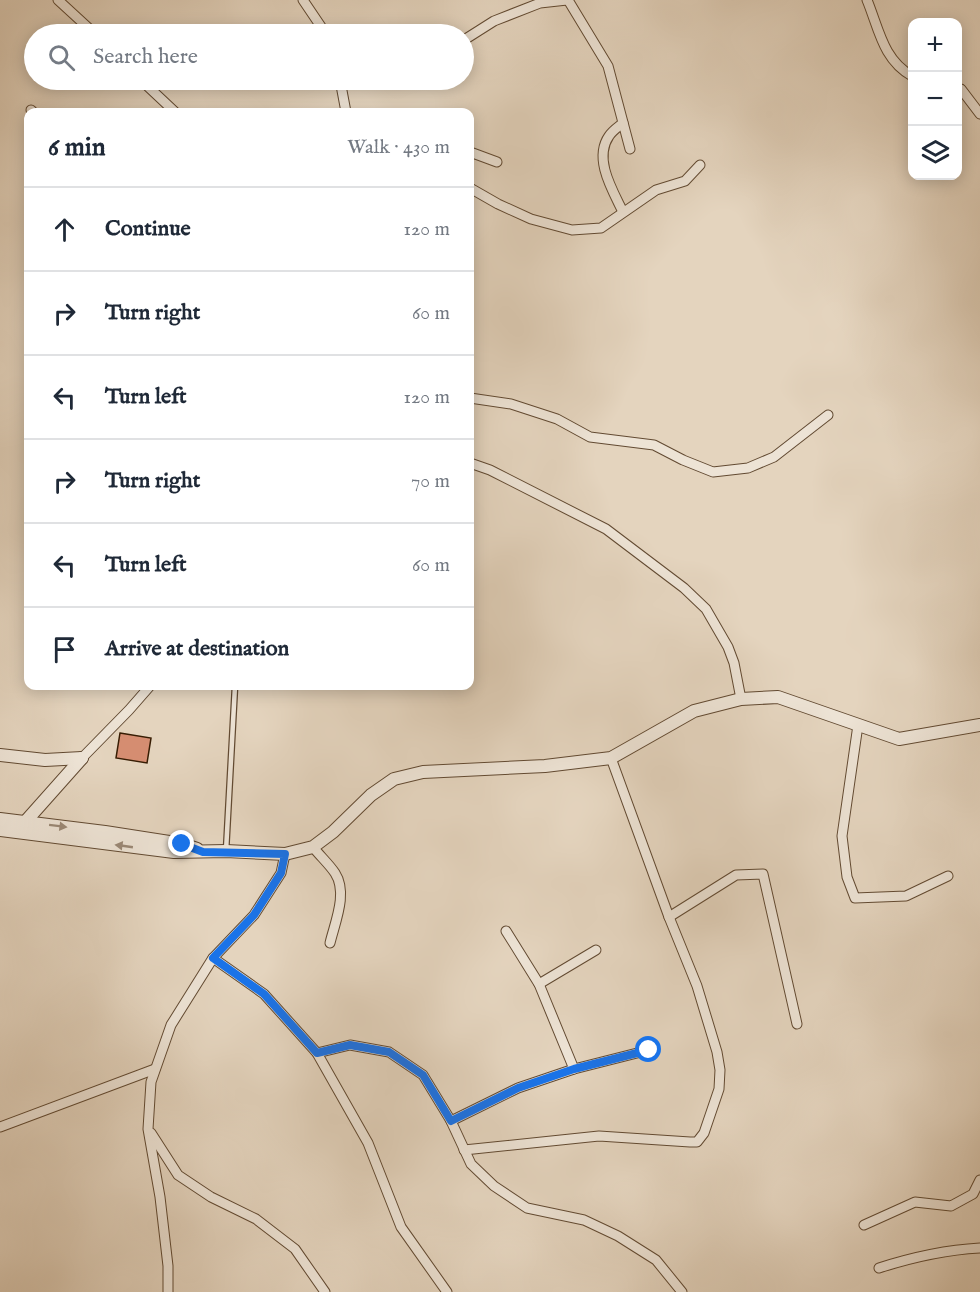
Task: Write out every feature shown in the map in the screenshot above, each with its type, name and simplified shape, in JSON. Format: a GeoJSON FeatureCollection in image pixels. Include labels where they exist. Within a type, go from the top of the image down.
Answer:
{"type":"FeatureCollection","features":[{"type":"Feature","properties":{"kind":"street"},"geometry":{"type":"LineString","coordinates":[[58,0],[84,24]]}},
{"type":"Feature","properties":{"kind":"street"},"geometry":{"type":"LineString","coordinates":[[303,0],[319,24]]}},
{"type":"Feature","properties":{"kind":"street"},"geometry":{"type":"LineString","coordinates":[[474,34],[494,21],[540,3],[568,0],[608,66],[630,149]]}},
{"type":"Feature","properties":{"kind":"street"},"geometry":{"type":"LineString","coordinates":[[867,0],[880,39],[896,65],[908,73]]}},
{"type":"Feature","properties":{"kind":"street"},"geometry":{"type":"LineString","coordinates":[[152,90],[171,108]]}},
{"type":"Feature","properties":{"kind":"street"},"geometry":{"type":"LineString","coordinates":[[342,90],[345,108]]}},
{"type":"Feature","properties":{"kind":"street"},"geometry":{"type":"LineString","coordinates":[[962,90],[980,114]]}},
{"type":"Feature","properties":{"kind":"street"},"geometry":{"type":"LineString","coordinates":[[623,123],[609,136],[602,153],[610,184],[623,212]]}},
{"type":"Feature","properties":{"kind":"street"},"geometry":{"type":"LineString","coordinates":[[474,153],[497,162]]}},
{"type":"Feature","properties":{"kind":"street"},"geometry":{"type":"LineString","coordinates":[[474,190],[531,219],[572,230],[601,228],[656,190],[685,181],[700,165]]}},
{"type":"Feature","properties":{"kind":"street"},"geometry":{"type":"LineString","coordinates":[[474,399],[511,404],[557,419],[590,437],[654,445],[713,472],[748,468],[774,456],[828,415]]}},
{"type":"Feature","properties":{"kind":"street"},"geometry":{"type":"LineString","coordinates":[[474,464],[490,470],[606,529],[684,588],[706,609],[728,647],[735,663],[741,699]]}},
{"type":"Feature","properties":{"kind":"street"},"geometry":{"type":"LineString","coordinates":[[26,821],[147,690]]}},
{"type":"Feature","properties":{"kind":"street"},"geometry":{"type":"LineString","coordinates":[[0,830],[174,852],[226,851],[285,854],[314,848],[371,795],[394,779],[423,772],[545,766],[610,758],[694,711],[741,699],[778,697],[899,739],[980,725]]}},
{"type":"Feature","properties":{"kind":"street"},"geometry":{"type":"LineString","coordinates":[[858,725],[842,836],[847,878],[855,898],[906,896],[948,876]]}},
{"type":"Feature","properties":{"kind":"street"},"geometry":{"type":"LineString","coordinates":[[0,756],[45,760],[82,758]]}},
{"type":"Feature","properties":{"kind":"street"},"geometry":{"type":"LineString","coordinates":[[464,1150],[599,1136],[697,1142],[704,1133],[719,1089],[720,1070],[717,1052],[697,986],[610,758]]}},
{"type":"Feature","properties":{"kind":"street"},"geometry":{"type":"LineString","coordinates":[[0,819],[182,844],[203,852]]}},
{"type":"Feature","properties":{"kind":"street"},"geometry":{"type":"LineString","coordinates":[[314,848],[336,874],[340,883],[341,894],[330,943]]}},
{"type":"Feature","properties":{"kind":"street"},"geometry":{"type":"LineString","coordinates":[[168,1292],[168,1266],[160,1197],[148,1129],[151,1082],[171,1025],[213,958],[254,915],[281,873],[285,854]]}},
{"type":"Feature","properties":{"kind":"street"},"geometry":{"type":"LineString","coordinates":[[669,917],[736,875],[763,874],[797,1024]]}},
{"type":"Feature","properties":{"kind":"street"},"geometry":{"type":"LineString","coordinates":[[506,931],[539,984],[574,1069]]}},
{"type":"Feature","properties":{"kind":"street"},"geometry":{"type":"LineString","coordinates":[[539,984],[596,950]]}},
{"type":"Feature","properties":{"kind":"street"},"geometry":{"type":"LineString","coordinates":[[213,958],[264,994],[317,1053],[368,1143],[401,1227],[447,1292]]}},
{"type":"Feature","properties":{"kind":"street"},"geometry":{"type":"LineString","coordinates":[[317,1053],[350,1045],[389,1052],[423,1075],[451,1121],[471,1164],[494,1186],[527,1208],[584,1220],[618,1236],[656,1260],[682,1292]]}},
{"type":"Feature","properties":{"kind":"street"},"geometry":{"type":"LineString","coordinates":[[451,1121],[518,1088],[574,1069],[649,1050]]}},
{"type":"Feature","properties":{"kind":"street"},"geometry":{"type":"LineString","coordinates":[[0,1127],[155,1069]]}},
{"type":"Feature","properties":{"kind":"street"},"geometry":{"type":"LineString","coordinates":[[148,1129],[178,1175],[211,1197],[256,1219],[295,1249],[325,1292]]}},
{"type":"Feature","properties":{"kind":"street"},"geometry":{"type":"LineString","coordinates":[[864,1225],[915,1202],[951,1206],[973,1194],[980,1180]]}},
{"type":"Feature","properties":{"kind":"street"},"geometry":{"type":"LineString","coordinates":[[879,1268],[912,1257],[951,1249],[980,1248]]}},
{"type":"Feature","properties":{"kind":"lane"},"geometry":{"type":"LineString","coordinates":[[226,851],[235,690]]}},
{"type":"Feature","properties":{"kind":"building"},"geometry":{"type":"Polygon","coordinates":[[[120,733],[151,738],[147,763],[116,758],[120,733]]]}},
{"type":"Feature","properties":{"kind":"route"},"geometry":{"type":"LineString","coordinates":[[182,844],[203,852],[285,854],[281,873],[254,915],[213,958],[264,994],[317,1053],[350,1045],[389,1052],[423,1075],[451,1121],[518,1088],[574,1069],[649,1050]]}}]}
